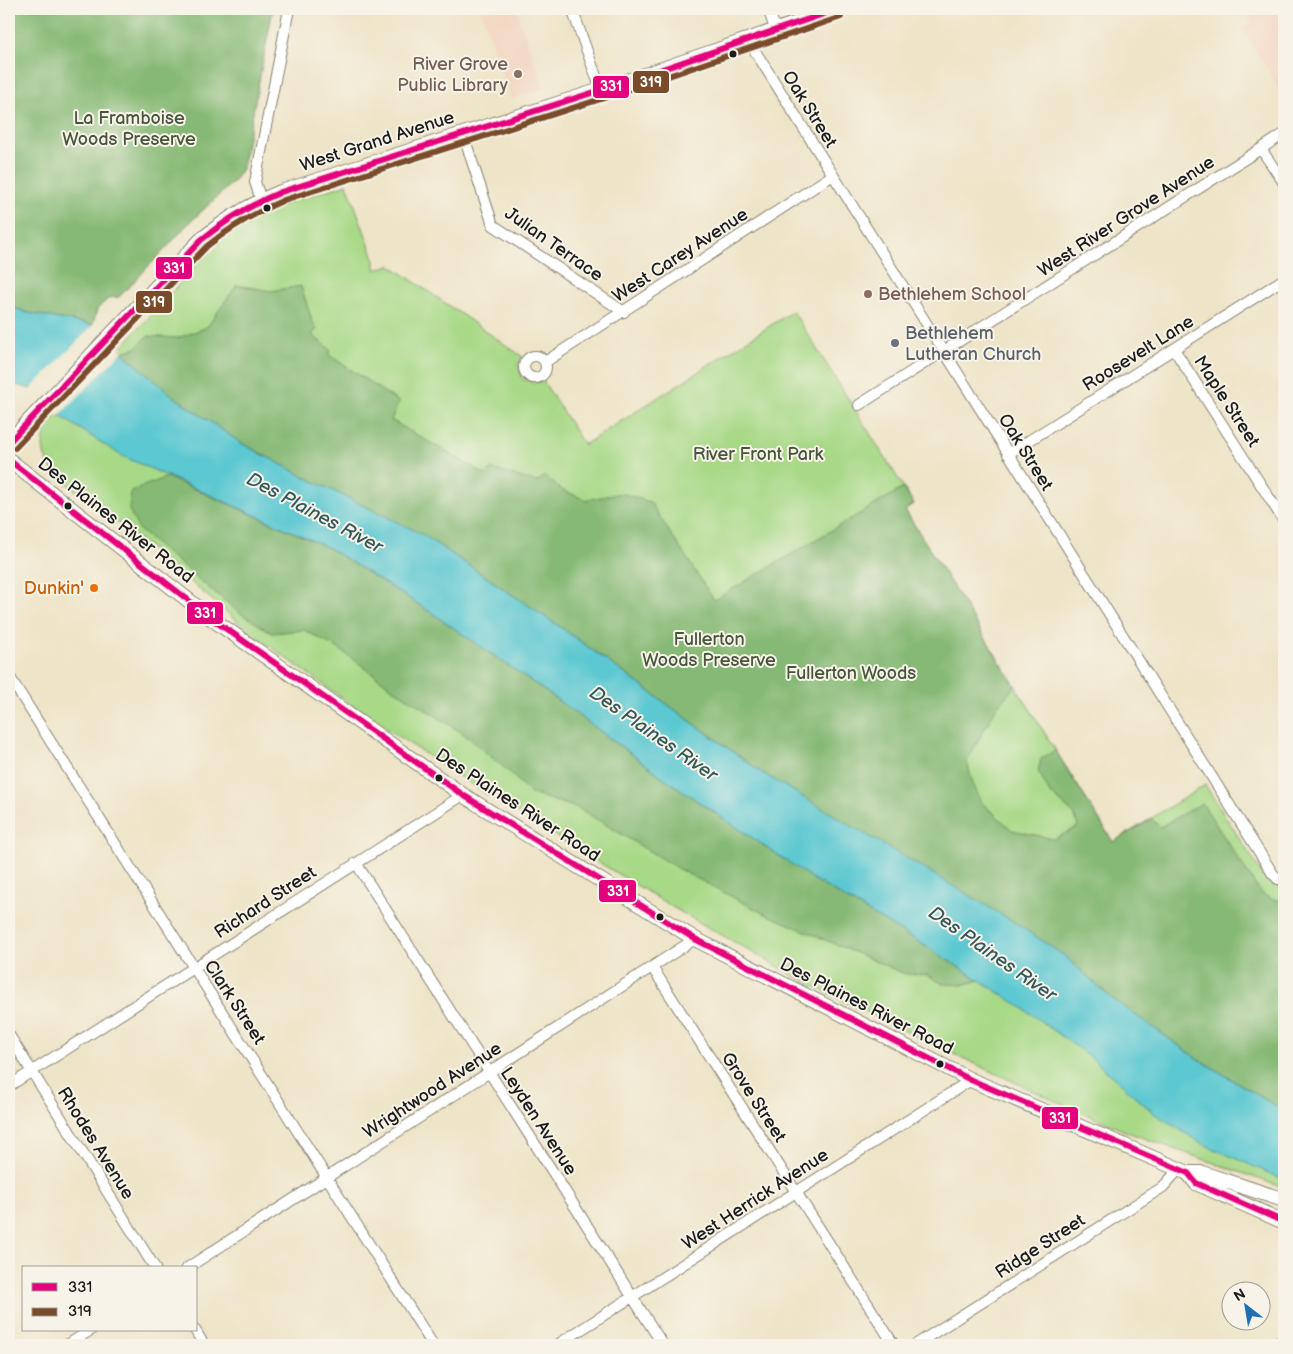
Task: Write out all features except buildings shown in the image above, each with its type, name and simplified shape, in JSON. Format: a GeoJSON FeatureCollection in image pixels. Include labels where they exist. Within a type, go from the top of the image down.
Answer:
{"type":"FeatureCollection","features":[{"type":"Feature","properties":{"kind":"main road","name":"West Grand Avenue"},"geometry":{"type":"LineString","coordinates":[[9,442],[110,338],[201,240],[223,222],[261,200],[600,90],[838,9]]}},
{"type":"Feature","properties":{"kind":"main road","name":"Des Plaines River Road"},"geometry":{"type":"LineString","coordinates":[[9,460],[215,621],[463,795],[695,939],[971,1080],[1183,1171],[1202,1173],[1284,1200]]}},
{"type":"Feature","properties":{"kind":"main road","name":"Des Plaines River Road"},"geometry":{"type":"LineString","coordinates":[[1183,1171],[1196,1183],[1284,1222]]}},
{"type":"Feature","properties":{"kind":"street"},"geometry":{"type":"LineString","coordinates":[[261,200],[255,182],[289,9]]}},
{"type":"Feature","properties":{"kind":"street"},"geometry":{"type":"LineString","coordinates":[[572,9],[600,90]]}},
{"type":"Feature","properties":{"kind":"street"},"geometry":{"type":"LineString","coordinates":[[768,9],[776,31]]}},
{"type":"Feature","properties":{"kind":"street","name":"Oak Street"},"geometry":{"type":"LineString","coordinates":[[748,40],[1272,874],[1281,879]]}},
{"type":"Feature","properties":{"kind":"street","name":"Julian Terrace"},"geometry":{"type":"LineString","coordinates":[[463,134],[493,224],[624,312]]}},
{"type":"Feature","properties":{"kind":"street","name":"West River Grove Avenue"},"geometry":{"type":"LineString","coordinates":[[859,405],[1284,134]]}},
{"type":"Feature","properties":{"kind":"street"},"geometry":{"type":"LineString","coordinates":[[1261,149],[1284,183]]}},
{"type":"Feature","properties":{"kind":"street","name":"West Carey Avenue"},"geometry":{"type":"LineString","coordinates":[[545,362],[833,175]]}},
{"type":"Feature","properties":{"kind":"street","name":"Roosevelt Lane"},"geometry":{"type":"LineString","coordinates":[[1008,454],[1284,279]]}},
{"type":"Feature","properties":{"kind":"street","name":"Maple Street"},"geometry":{"type":"LineString","coordinates":[[1174,349],[1284,521]]}},
{"type":"Feature","properties":{"kind":"street","name":"Clark Street"},"geometry":{"type":"LineString","coordinates":[[9,676],[433,1345]]}},
{"type":"Feature","properties":{"kind":"street","name":"Richard Street"},"geometry":{"type":"LineString","coordinates":[[9,1086],[463,795]]}},
{"type":"Feature","properties":{"kind":"street","name":"Leyden Avenue"},"geometry":{"type":"LineString","coordinates":[[356,863],[663,1345]]}},
{"type":"Feature","properties":{"kind":"street","name":"Wrightwood Avenue"},"geometry":{"type":"LineString","coordinates":[[190,1266],[695,939]]}},
{"type":"Feature","properties":{"kind":"street","name":"Grove Street"},"geometry":{"type":"LineString","coordinates":[[652,967],[894,1345]]}},
{"type":"Feature","properties":{"kind":"street","name":"Rhodes Avenue"},"geometry":{"type":"LineString","coordinates":[[9,1035],[154,1266]]}},
{"type":"Feature","properties":{"kind":"street","name":"West Herrick Avenue"},"geometry":{"type":"LineString","coordinates":[[557,1345],[971,1080]]}},
{"type":"Feature","properties":{"kind":"street","name":"Ridge Street"},"geometry":{"type":"LineString","coordinates":[[915,1345],[1163,1187],[1183,1171]]}},
{"type":"Feature","properties":{"kind":"street"},"geometry":{"type":"LineString","coordinates":[[67,1345],[88,1332]]}},
{"type":"Feature","properties":{"kind":"street"},"geometry":{"type":"LineString","coordinates":[[196,1332],[204,1345]]}},
{"type":"Feature","properties":{"kind":"street"},"geometry":{"type":"LineString","coordinates":[[1278,1345],[1284,1340]]}},
{"type":"Feature","properties":{"kind":"shaded area"},"geometry":{"type":"Polygon","coordinates":[[[488,9],[516,9],[544,88],[511,99],[481,11],[488,9]]]}},
{"type":"Feature","properties":{"kind":"shaded area"},"geometry":{"type":"Polygon","coordinates":[[[1246,9],[1284,9],[1284,97],[1242,29],[1251,23],[1246,9]]]}},
{"type":"Feature","properties":{"kind":"green space","name":"La Framboise Woods Preserve"},"geometry":{"type":"Polygon","coordinates":[[[9,9],[273,9],[242,169],[233,182],[185,227],[119,297],[109,298],[97,309],[93,325],[28,313],[9,306],[9,9]]]}},
{"type":"Feature","properties":{"kind":"green space","name":"Fullerton Woods Preserve"},"geometry":{"type":"Polygon","coordinates":[[[347,184],[375,261],[375,270],[390,265],[523,357],[518,365],[522,378],[533,383],[543,381],[584,445],[793,311],[914,504],[905,510],[1113,842],[1205,785],[1265,878],[1272,885],[1284,887],[1284,1188],[1127,1132],[1049,1098],[807,983],[679,911],[496,800],[373,720],[254,635],[150,548],[56,475],[46,460],[43,445],[50,423],[56,415],[59,417],[123,351],[120,348],[213,246],[240,224],[252,217],[292,201],[347,184]]]}},
{"type":"Feature","properties":{"kind":"green space","name":"Fullerton Woods"},"geometry":{"type":"Polygon","coordinates":[[[237,285],[271,291],[301,286],[312,321],[317,329],[312,335],[331,350],[329,355],[399,402],[391,420],[486,475],[491,469],[537,482],[544,476],[562,490],[586,500],[621,493],[650,502],[714,600],[903,488],[914,504],[905,510],[1015,686],[997,707],[967,760],[971,778],[981,802],[1012,830],[1054,839],[1078,827],[1074,814],[1050,793],[1038,771],[1041,759],[1055,750],[1113,842],[1152,819],[1160,827],[1202,803],[1260,892],[1271,899],[1284,900],[1284,1111],[1195,1057],[1110,997],[1065,956],[761,772],[559,626],[422,534],[309,479],[241,443],[173,396],[122,352],[136,348],[148,336],[178,338],[207,327],[237,285]]]}},
{"type":"Feature","properties":{"kind":"green space"},"geometry":{"type":"Polygon","coordinates":[[[167,477],[327,547],[429,611],[548,693],[671,783],[816,881],[980,980],[962,985],[943,984],[928,975],[905,974],[763,913],[677,868],[578,808],[531,794],[507,770],[464,734],[395,690],[339,649],[304,630],[272,633],[237,611],[139,530],[129,510],[131,491],[167,477]]]}},
{"type":"Feature","properties":{"kind":"water","name":"Des Plaines River"},"geometry":{"type":"Polygon","coordinates":[[[9,306],[28,313],[93,325],[173,396],[241,443],[309,479],[422,534],[559,626],[761,772],[1014,922],[1065,956],[1110,997],[1195,1057],[1284,1111],[1284,1180],[1201,1143],[1155,1114],[1089,1056],[1017,1004],[932,950],[816,881],[671,783],[548,693],[429,611],[327,547],[122,456],[60,416],[31,389],[9,383],[9,306]]]}},
{"type":"Feature","properties":{"kind":"pier"},"geometry":{"type":"Polygon","coordinates":[[[95,323],[123,351],[58,417],[30,390],[95,323]]]}},
{"type":"Feature","properties":{"kind":"transit line","name":"331"},"geometry":{"type":"LineString","coordinates":[[9,442],[201,240],[250,207],[281,192],[601,90],[838,9]]}},
{"type":"Feature","properties":{"kind":"transit line","name":"319"},"geometry":{"type":"LineString","coordinates":[[15,448],[207,246],[254,215],[284,200],[604,98],[841,17]]}},
{"type":"Feature","properties":{"kind":"transit line","name":"331"},"geometry":{"type":"LineString","coordinates":[[9,460],[215,621],[463,795],[695,939],[971,1080],[1188,1173],[1196,1183],[1284,1222]]}},
{"type":"Feature","properties":{"kind":"place","name":"River Grove Public Library"},"geometry":{"type":"Point","coordinates":[518,74]}},
{"type":"Feature","properties":{"kind":"place","name":"Bethlehem School"},"geometry":{"type":"Point","coordinates":[868,294]}},
{"type":"Feature","properties":{"kind":"place","name":"Bethlehem Lutheran Church"},"geometry":{"type":"Point","coordinates":[895,343]}},
{"type":"Feature","properties":{"kind":"place","name":"Dunkin'"},"geometry":{"type":"Point","coordinates":[94,588]}},
{"type":"Feature","properties":{"kind":"park label","name":"River Front Park"},"geometry":{"type":"Point","coordinates":[758,454]}}]}
